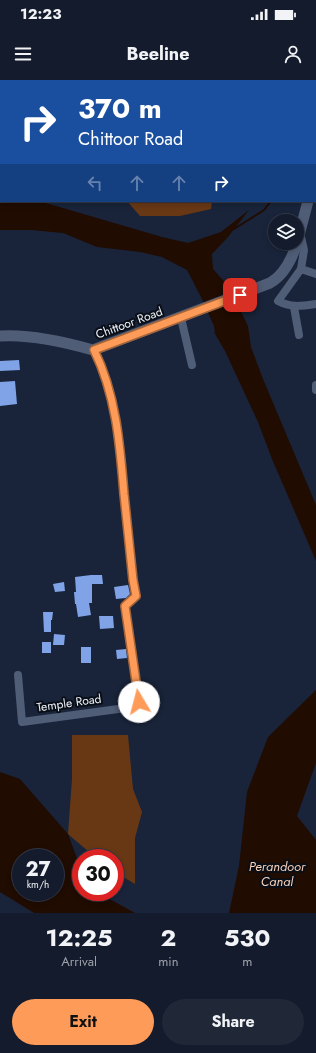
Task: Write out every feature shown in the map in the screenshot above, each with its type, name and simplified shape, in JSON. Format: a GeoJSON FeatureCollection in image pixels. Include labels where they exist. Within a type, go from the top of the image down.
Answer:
{"type":"FeatureCollection","features":[{"type":"Feature","properties":{"kind":"main road","name":"Chittoor Road"},"geometry":{"type":"LineString","coordinates":[[304,216],[308,202]]}},
{"type":"Feature","properties":{"kind":"main road","name":"Chittoor Road"},"geometry":{"type":"LineString","coordinates":[[0,336],[18,335],[94,350],[181,318],[275,280],[287,267],[294,250]]}},
{"type":"Feature","properties":{"kind":"street"},"geometry":{"type":"LineString","coordinates":[[304,250],[301,269],[278,300],[294,307],[316,304]]}},
{"type":"Feature","properties":{"kind":"street"},"geometry":{"type":"LineString","coordinates":[[301,269],[316,274]]}},
{"type":"Feature","properties":{"kind":"street"},"geometry":{"type":"LineString","coordinates":[[294,307],[299,335]]}},
{"type":"Feature","properties":{"kind":"street"},"geometry":{"type":"LineString","coordinates":[[181,318],[192,365]]}},
{"type":"Feature","properties":{"kind":"street","name":"Temple Road"},"geometry":{"type":"LineString","coordinates":[[18,675],[22,722],[133,707],[139,702],[125,606],[136,596],[116,423],[108,386],[94,350]]}},
{"type":"Feature","properties":{"kind":"street"},"geometry":{"type":"LineString","coordinates":[[316,385],[316,390]]}},
{"type":"Feature","properties":{"kind":"shaded area"},"geometry":{"type":"Polygon","coordinates":[[[128,202],[212,202],[211,209],[180,216],[140,216],[128,202]]]}},
{"type":"Feature","properties":{"kind":"shaded area"},"geometry":{"type":"Polygon","coordinates":[[[72,735],[128,735],[133,789],[142,812],[135,838],[135,884],[124,877],[124,849],[86,849],[68,834],[72,779],[72,735]]]}},
{"type":"Feature","properties":{"kind":"water"},"geometry":{"type":"Polygon","coordinates":[[[0,202],[42,202],[162,237],[188,243],[221,232],[249,210],[228,237],[212,254],[213,269],[229,287],[248,326],[251,347],[263,379],[316,505],[316,561],[272,459],[258,422],[225,351],[215,334],[214,326],[187,270],[162,257],[140,252],[97,247],[63,233],[31,230],[0,230],[0,202]]]}},
{"type":"Feature","properties":{"kind":"water","name":"Perandoor Canal"},"geometry":{"type":"Polygon","coordinates":[[[316,690],[316,763],[297,816],[316,840],[316,913],[229,913],[239,866],[247,792],[268,737],[316,690]]]}},
{"type":"Feature","properties":{"kind":"water"},"geometry":{"type":"Polygon","coordinates":[[[0,772],[20,779],[68,834],[74,849],[72,849],[72,901],[113,901],[135,913],[34,913],[15,901],[64,901],[64,849],[12,849],[12,899],[0,892],[0,772]]]}},
{"type":"Feature","properties":{"kind":"building"},"geometry":{"type":"Polygon","coordinates":[[[19,360],[20,370],[0,371],[0,361],[19,360]]]}},
{"type":"Feature","properties":{"kind":"building"},"geometry":{"type":"Polygon","coordinates":[[[15,381],[17,404],[0,406],[0,382],[15,381]]]}},
{"type":"Feature","properties":{"kind":"building"},"geometry":{"type":"Polygon","coordinates":[[[102,575],[103,584],[92,584],[92,603],[89,603],[91,615],[78,617],[74,592],[76,592],[75,577],[102,575]]]}},
{"type":"Feature","properties":{"kind":"building"},"geometry":{"type":"Polygon","coordinates":[[[64,582],[65,591],[55,592],[53,584],[64,582]]]}},
{"type":"Feature","properties":{"kind":"building"},"geometry":{"type":"Polygon","coordinates":[[[128,585],[130,594],[126,598],[116,599],[114,587],[128,585]]]}},
{"type":"Feature","properties":{"kind":"building"},"geometry":{"type":"Polygon","coordinates":[[[43,612],[53,612],[51,632],[44,632],[43,612]]]}},
{"type":"Feature","properties":{"kind":"building"},"geometry":{"type":"Polygon","coordinates":[[[99,616],[113,616],[114,628],[100,629],[99,616]]]}},
{"type":"Feature","properties":{"kind":"building"},"geometry":{"type":"Polygon","coordinates":[[[54,634],[65,635],[64,645],[53,645],[54,634]]]}},
{"type":"Feature","properties":{"kind":"building"},"geometry":{"type":"Polygon","coordinates":[[[42,642],[51,642],[51,653],[42,653],[42,642]]]}},
{"type":"Feature","properties":{"kind":"building"},"geometry":{"type":"Polygon","coordinates":[[[81,647],[91,647],[91,663],[81,663],[81,647]]]}},
{"type":"Feature","properties":{"kind":"building"},"geometry":{"type":"Polygon","coordinates":[[[126,649],[127,658],[117,659],[116,650],[126,649]]]}},
{"type":"Feature","properties":{"kind":"waterway"},"geometry":{"type":"LineString","coordinates":[[234,229],[264,210],[270,202]]}},
{"type":"Feature","properties":{"kind":"route"},"geometry":{"type":"LineString","coordinates":[[139,702],[125,606],[136,596],[116,423],[108,386],[94,350],[240,295]]}}]}
